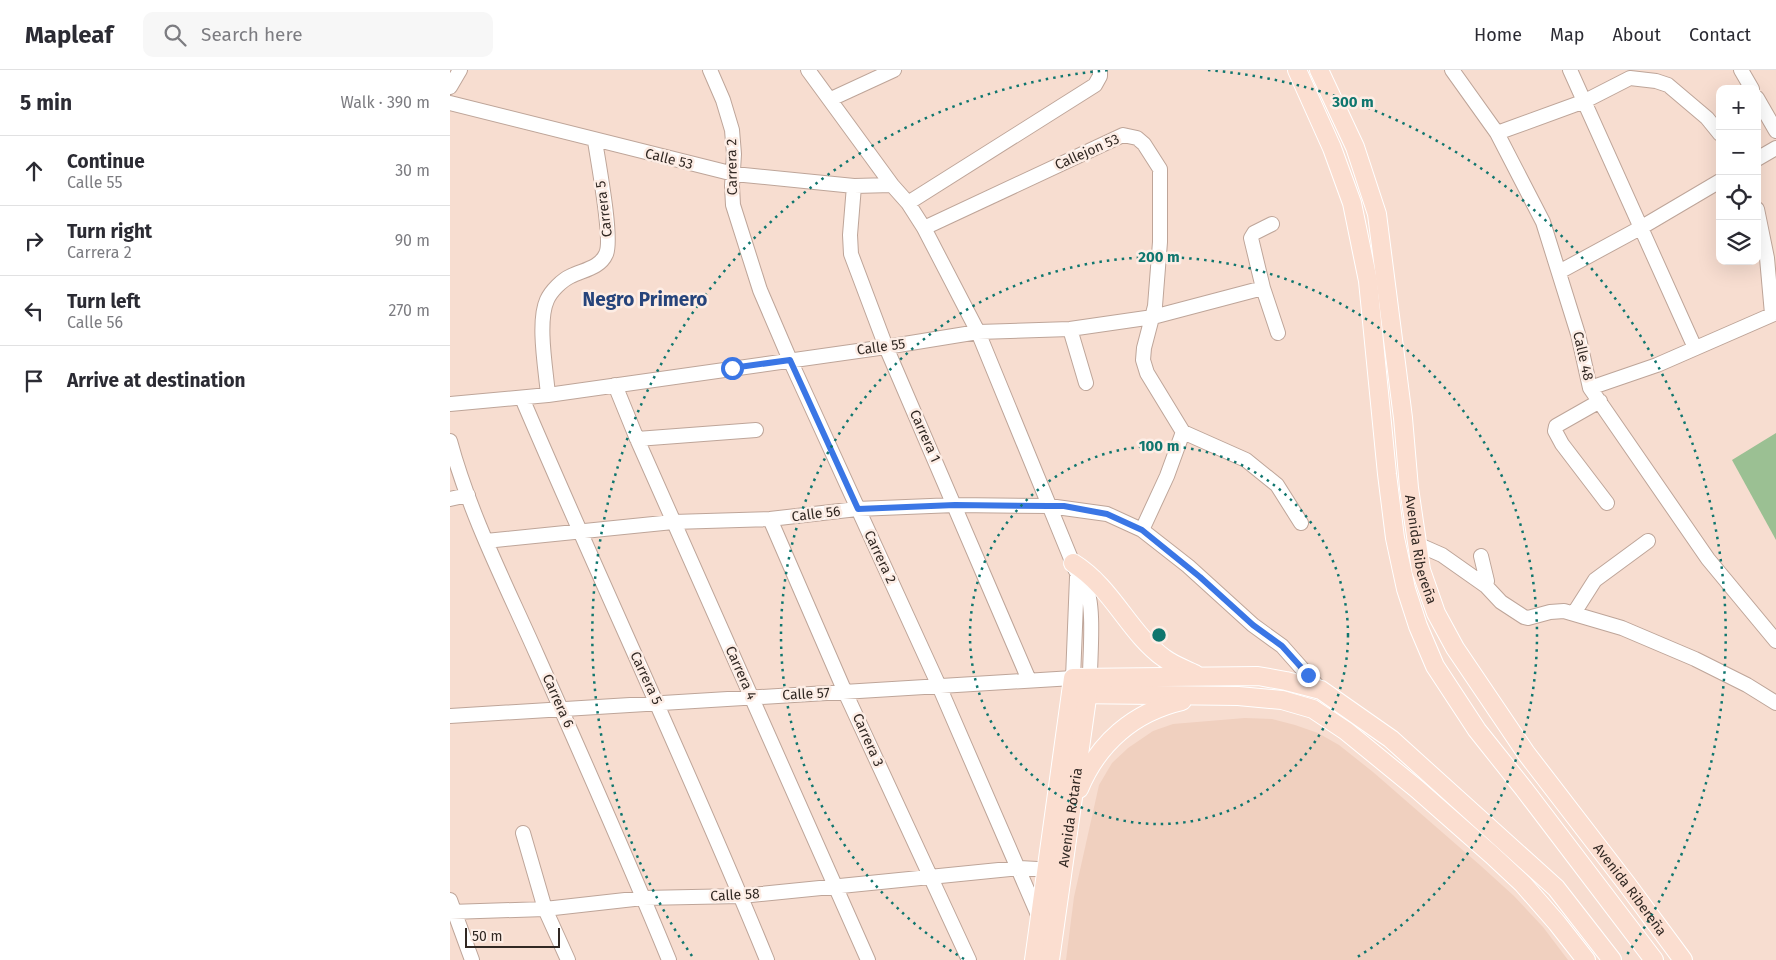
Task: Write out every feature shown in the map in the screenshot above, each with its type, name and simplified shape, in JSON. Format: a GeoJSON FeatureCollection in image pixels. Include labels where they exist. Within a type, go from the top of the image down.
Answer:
{"type":"FeatureCollection","features":[{"type":"Feature","properties":{"kind":"main road","name":"Avenida Ribereña"},"geometry":{"type":"LineString","coordinates":[[1297,70],[1332,148],[1352,203],[1368,281],[1394,538],[1406,589],[1418,626],[1435,666],[1477,730],[1524,788],[1654,960]]}},
{"type":"Feature","properties":{"kind":"main road","name":"Avenida Ribereña"},"geometry":{"type":"LineString","coordinates":[[1319,70],[1355,147],[1377,214],[1420,570],[1433,604],[1455,648],[1526,752],[1683,960]]}},
{"type":"Feature","properties":{"kind":"main road"},"geometry":{"type":"LineString","coordinates":[[1075,570],[1087,572],[1114,600],[1137,632],[1164,658],[1200,677]]}},
{"type":"Feature","properties":{"kind":"main road"},"geometry":{"type":"LineString","coordinates":[[1080,686],[1200,677],[1258,676],[1321,690],[1391,739],[1556,888],[1612,960]]}},
{"type":"Feature","properties":{"kind":"main road"},"geometry":{"type":"LineString","coordinates":[[1080,686],[1282,700],[1313,709],[1346,731],[1492,855],[1523,884],[1586,960]]}},
{"type":"Feature","properties":{"kind":"main road","name":"Avenida Rotaria"},"geometry":{"type":"LineString","coordinates":[[1034,960],[1039,916],[1070,815],[1080,686]]}},
{"type":"Feature","properties":{"kind":"main road","name":"Avenida Rotaria"},"geometry":{"type":"LineString","coordinates":[[1050,960],[1054,870],[1080,686]]}},
{"type":"Feature","properties":{"kind":"main road"},"geometry":{"type":"LineString","coordinates":[[1070,815],[1084,776],[1100,752],[1114,736],[1129,723],[1148,712],[1168,704],[1208,695]]}},
{"type":"Feature","properties":{"kind":"street"},"geometry":{"type":"LineString","coordinates":[[450,87],[460,70]]}},
{"type":"Feature","properties":{"kind":"street","name":"Carrera 2"},"geometry":{"type":"LineString","coordinates":[[710,70],[723,100],[732,130],[733,205],[760,290],[939,686],[1039,916]]}},
{"type":"Feature","properties":{"kind":"street"},"geometry":{"type":"LineString","coordinates":[[808,70],[892,185],[908,203],[924,228],[978,332],[1075,570],[1085,585],[1088,594],[1090,617],[1080,686]]}},
{"type":"Feature","properties":{"kind":"street"},"geometry":{"type":"LineString","coordinates":[[830,99],[894,70]]}},
{"type":"Feature","properties":{"kind":"street"},"geometry":{"type":"LineString","coordinates":[[908,203],[1095,85],[1100,76],[1100,70]]}},
{"type":"Feature","properties":{"kind":"street","name":"Calle 48"},"geometry":{"type":"LineString","coordinates":[[1452,70],[1497,133],[1543,222],[1578,334],[1590,388],[1708,559],[1776,641]]}},
{"type":"Feature","properties":{"kind":"street"},"geometry":{"type":"LineString","coordinates":[[1570,70],[1695,348]]}},
{"type":"Feature","properties":{"kind":"street"},"geometry":{"type":"LineString","coordinates":[[1741,70],[1750,85]]}},
{"type":"Feature","properties":{"kind":"street"},"geometry":{"type":"LineString","coordinates":[[1497,133],[1585,101],[1630,78],[1656,81],[1668,85],[1708,118],[1717,130]]}},
{"type":"Feature","properties":{"kind":"street","name":"Calle 53"},"geometry":{"type":"LineString","coordinates":[[450,103],[595,141],[734,174],[854,186],[892,185]]}},
{"type":"Feature","properties":{"kind":"street"},"geometry":{"type":"LineString","coordinates":[[1761,105],[1776,131]]}},
{"type":"Feature","properties":{"kind":"street","name":"Callejon 53"},"geometry":{"type":"LineString","coordinates":[[924,228],[1123,135],[1137,138],[1144,144],[1160,169],[1160,242],[1153,317],[1144,348],[1143,360],[1147,373],[1183,432]]}},
{"type":"Feature","properties":{"kind":"street","name":"Carrera 5"},"geometry":{"type":"LineString","coordinates":[[548,395],[543,347],[544,313],[547,299],[570,276],[593,267],[607,253],[608,237],[595,141]]}},
{"type":"Feature","properties":{"kind":"street"},"geometry":{"type":"LineString","coordinates":[[1761,157],[1776,148]]}},
{"type":"Feature","properties":{"kind":"street"},"geometry":{"type":"LineString","coordinates":[[1559,272],[1642,227],[1716,183]]}},
{"type":"Feature","properties":{"kind":"street","name":"Carrera 1"},"geometry":{"type":"LineString","coordinates":[[854,186],[850,235],[852,254],[886,347],[1029,680]]}},
{"type":"Feature","properties":{"kind":"street"},"geometry":{"type":"LineString","coordinates":[[1590,388],[1657,365],[1774,314],[1768,258],[1759,220]]}},
{"type":"Feature","properties":{"kind":"street"},"geometry":{"type":"LineString","coordinates":[[1272,224],[1254,233],[1251,238],[1263,288],[1278,332]]}},
{"type":"Feature","properties":{"kind":"street","name":"Calle 55"},"geometry":{"type":"LineString","coordinates":[[450,404],[548,395],[886,347],[978,332],[1070,329],[1153,317],[1263,288]]}},
{"type":"Feature","properties":{"kind":"street"},"geometry":{"type":"LineString","coordinates":[[1070,329],[1086,383]]}},
{"type":"Feature","properties":{"kind":"street","name":"Carrera 4"},"geometry":{"type":"LineString","coordinates":[[615,385],[636,439],[868,960]]}},
{"type":"Feature","properties":{"kind":"street","name":"Carrera 5"},"geometry":{"type":"LineString","coordinates":[[522,398],[579,532],[658,704],[768,960]]}},
{"type":"Feature","properties":{"kind":"street"},"geometry":{"type":"LineString","coordinates":[[1600,401],[1556,426],[1555,431],[1562,444],[1607,503]]}},
{"type":"Feature","properties":{"kind":"street"},"geometry":{"type":"LineString","coordinates":[[636,439],[756,430]]}},
{"type":"Feature","properties":{"kind":"street"},"geometry":{"type":"LineString","coordinates":[[1142,530],[1167,476],[1183,432],[1246,460],[1277,485],[1301,523]]}},
{"type":"Feature","properties":{"kind":"street","name":"Carrera 6"},"geometry":{"type":"LineString","coordinates":[[450,441],[457,465],[486,541],[669,960]]}},
{"type":"Feature","properties":{"kind":"street"},"geometry":{"type":"LineString","coordinates":[[450,499],[468,495]]}},
{"type":"Feature","properties":{"kind":"street","name":"Calle 56"},"geometry":{"type":"LineString","coordinates":[[486,541],[673,522],[770,519],[858,509],[955,505],[1064,506],[1107,514],[1142,530],[1196,572],[1253,625],[1282,646],[1321,690]]}},
{"type":"Feature","properties":{"kind":"street","name":"Carrera 3"},"geometry":{"type":"LineString","coordinates":[[770,519],[845,692],[969,960]]}},
{"type":"Feature","properties":{"kind":"street"},"geometry":{"type":"LineString","coordinates":[[1574,613],[1595,580],[1648,541]]}},
{"type":"Feature","properties":{"kind":"street"},"geometry":{"type":"LineString","coordinates":[[1417,544],[1442,555],[1486,586],[1501,602],[1524,617],[1528,618],[1550,612],[1564,611],[1622,628],[1695,658],[1747,685],[1776,703]]}},
{"type":"Feature","properties":{"kind":"street"},"geometry":{"type":"LineString","coordinates":[[1481,556],[1487,578],[1486,586]]}},
{"type":"Feature","properties":{"kind":"street","name":"Calle 57"},"geometry":{"type":"LineString","coordinates":[[450,716],[1029,680],[1080,686]]}},
{"type":"Feature","properties":{"kind":"street"},"geometry":{"type":"LineString","coordinates":[[523,833],[545,909],[568,960]]}},
{"type":"Feature","properties":{"kind":"street","name":"Calle 58"},"geometry":{"type":"LineString","coordinates":[[452,908],[545,909],[643,898],[741,896],[1019,868],[1054,870]]}},
{"type":"Feature","properties":{"kind":"street"},"geometry":{"type":"LineString","coordinates":[[452,908],[472,960]]}},
{"type":"Feature","properties":{"kind":"shaded area"},"geometry":{"type":"Polygon","coordinates":[[[1245,718],[1272,719],[1295,725],[1318,733],[1339,745],[1373,772],[1514,896],[1543,927],[1568,960],[1066,960],[1074,897],[1099,785],[1112,763],[1128,748],[1153,731],[1173,724],[1245,718]]]}},
{"type":"Feature","properties":{"kind":"green space"},"geometry":{"type":"Polygon","coordinates":[[[1776,433],[1776,540],[1732,460],[1776,433]]]}},
{"type":"Feature","properties":{"kind":"district","name":"Negro Primero"},"geometry":{"type":"Point","coordinates":[645,299]}},
{"type":"Feature","properties":{"kind":"route"},"geometry":{"type":"LineString","coordinates":[[732,368],[790,360],[858,509],[955,505],[1064,506],[1107,514],[1142,530],[1157,541],[1224,597],[1253,625],[1282,646],[1308,675]]}}]}
